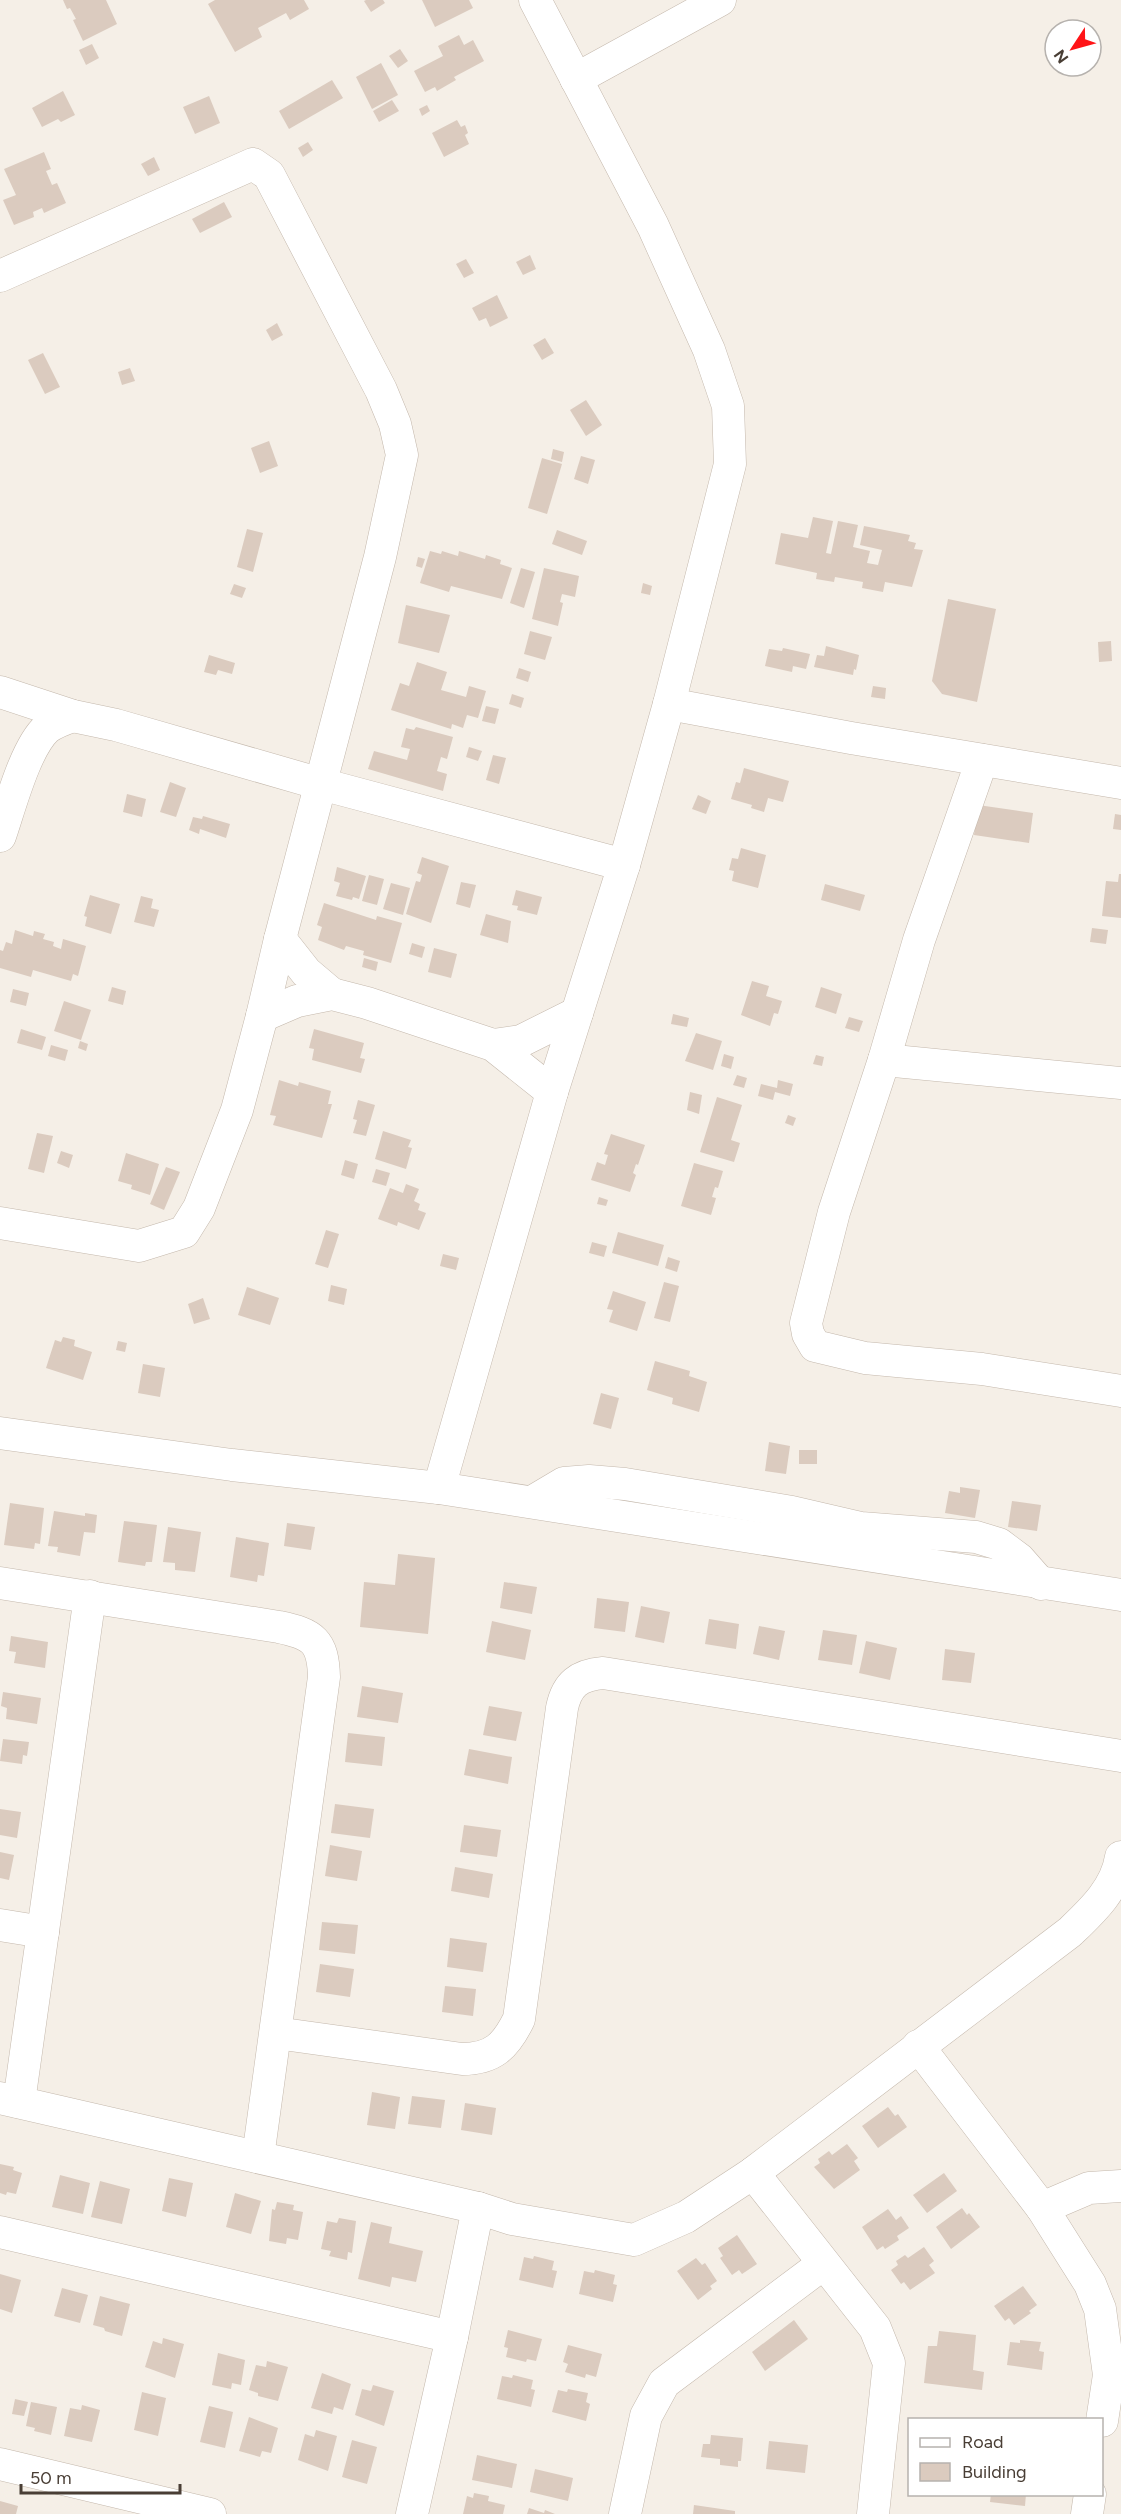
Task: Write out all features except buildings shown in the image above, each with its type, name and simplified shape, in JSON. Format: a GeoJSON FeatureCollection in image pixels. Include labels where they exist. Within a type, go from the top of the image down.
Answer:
{"type":"FeatureCollection","features":[{"type":"Feature","properties":{"kind":"street"},"geometry":{"type":"LineString","coordinates":[[439,1488],[552,1092],[624,865],[669,704],[730,464],[728,406],[709,350],[653,226],[535,0]]}},
{"type":"Feature","properties":{"kind":"street"},"geometry":{"type":"LineString","coordinates":[[576,79],[720,0]]}},
{"type":"Feature","properties":{"kind":"street"},"geometry":{"type":"LineString","coordinates":[[0,276],[253,164],[269,175],[381,390],[395,424],[402,455],[380,557],[237,1110],[199,1208],[184,1232],[139,1246],[0,1223]]}},
{"type":"Feature","properties":{"kind":"street"},"geometry":{"type":"LineString","coordinates":[[6,693],[73,716],[116,725],[321,784],[624,865]]}},
{"type":"Feature","properties":{"kind":"street"},"geometry":{"type":"LineString","coordinates":[[6,693],[32,747]]}},
{"type":"Feature","properties":{"kind":"street"},"geometry":{"type":"LineString","coordinates":[[669,704],[1121,783]]}},
{"type":"Feature","properties":{"kind":"street"},"geometry":{"type":"LineString","coordinates":[[0,836],[32,747],[47,729],[73,716]]}},
{"type":"Feature","properties":{"kind":"street"},"geometry":{"type":"LineString","coordinates":[[982,760],[918,940],[884,1060],[834,1212],[806,1323],[808,1334],[815,1346],[865,1358],[982,1370],[1121,1391]]}},
{"type":"Feature","properties":{"kind":"street"},"geometry":{"type":"LineString","coordinates":[[280,939],[306,972],[332,994],[410,1015],[493,1045],[552,1092]]}},
{"type":"Feature","properties":{"kind":"street"},"geometry":{"type":"LineString","coordinates":[[262,1016],[297,1001],[332,994]]}},
{"type":"Feature","properties":{"kind":"street"},"geometry":{"type":"LineString","coordinates":[[493,1045],[521,1041],[577,1013]]}},
{"type":"Feature","properties":{"kind":"street"},"geometry":{"type":"LineString","coordinates":[[884,1060],[1121,1083]]}},
{"type":"Feature","properties":{"kind":"street"},"geometry":{"type":"LineString","coordinates":[[0,1433],[232,1465],[439,1488],[1121,1595]]}},
{"type":"Feature","properties":{"kind":"street"},"geometry":{"type":"LineString","coordinates":[[532,1502],[564,1484],[589,1481],[625,1484],[792,1512],[861,1528],[976,1537],[999,1544],[1019,1560],[1041,1584]]}},
{"type":"Feature","properties":{"kind":"street"},"geometry":{"type":"LineString","coordinates":[[710,1531],[718,1500]]}},
{"type":"Feature","properties":{"kind":"street"},"geometry":{"type":"LineString","coordinates":[[0,1583],[288,1629],[310,1635],[318,1645],[323,1659],[324,1677],[258,2157]]}},
{"type":"Feature","properties":{"kind":"street"},"geometry":{"type":"LineString","coordinates":[[90,1596],[43,1932],[9,2100],[478,2208],[512,2219],[634,2240],[686,2217],[753,2173],[1070,1932],[1100,1904],[1120,1867],[1121,1857]]}},
{"type":"Feature","properties":{"kind":"street"},"geometry":{"type":"LineString","coordinates":[[276,2033],[462,2059],[479,2059],[492,2053],[511,2035],[519,2019],[562,1708],[570,1686],[578,1678],[603,1673],[1121,1756]]}},
{"type":"Feature","properties":{"kind":"street"},"geometry":{"type":"LineString","coordinates":[[0,1925],[43,1932]]}},
{"type":"Feature","properties":{"kind":"street"},"geometry":{"type":"LineString","coordinates":[[918,2046],[1042,2208],[1090,2284],[1100,2309],[1115,2376],[1102,2418]]}},
{"type":"Feature","properties":{"kind":"street"},"geometry":{"type":"LineString","coordinates":[[753,2173],[875,2328],[889,2363],[873,2514]]}},
{"type":"Feature","properties":{"kind":"street"},"geometry":{"type":"LineString","coordinates":[[1042,2208],[1089,2188],[1121,2186]]}},
{"type":"Feature","properties":{"kind":"street"},"geometry":{"type":"LineString","coordinates":[[412,2514],[478,2208]]}},
{"type":"Feature","properties":{"kind":"street"},"geometry":{"type":"LineString","coordinates":[[0,2232],[452,2337]]}},
{"type":"Feature","properties":{"kind":"street"},"geometry":{"type":"LineString","coordinates":[[625,2514],[646,2416],[664,2383],[823,2264]]}},
{"type":"Feature","properties":{"kind":"street"},"geometry":{"type":"LineString","coordinates":[[0,2464],[210,2514]]}},
{"type":"Feature","properties":{"kind":"street"},"geometry":{"type":"LineString","coordinates":[[1087,2514],[1090,2496]]}}]}
